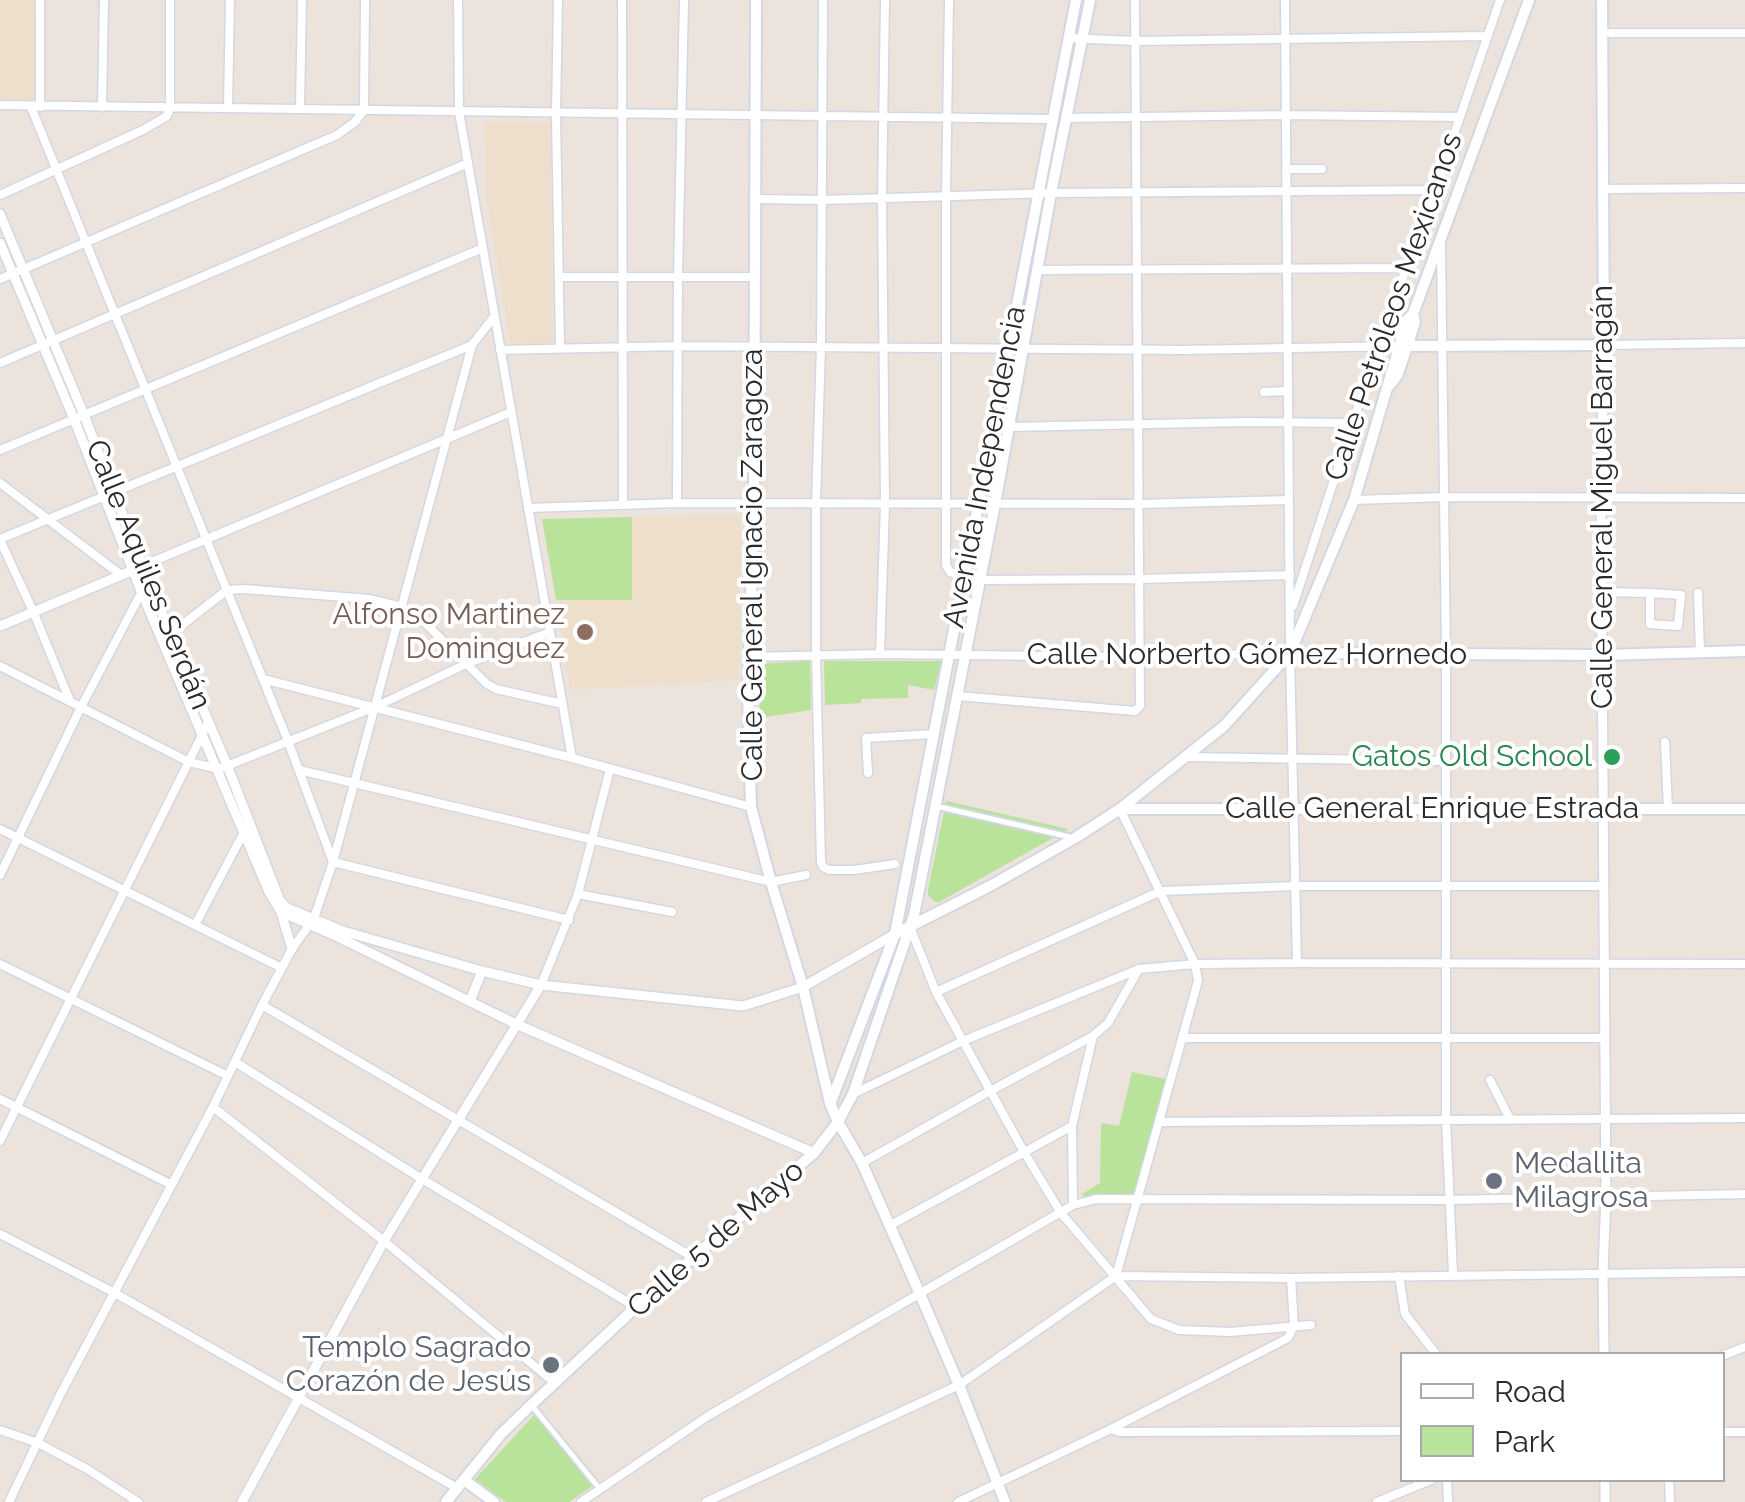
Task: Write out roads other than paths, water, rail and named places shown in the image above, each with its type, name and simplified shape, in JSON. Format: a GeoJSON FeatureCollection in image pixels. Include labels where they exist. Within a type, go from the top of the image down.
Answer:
{"type":"FeatureCollection","features":[{"type":"Feature","properties":{"kind":"main road","name":"Calle General Ignacio Zaragoza"},"geometry":{"type":"LineString","coordinates":[[756,0],[754,503],[748,692],[751,807],[803,987],[830,1103],[862,1163],[960,1385],[1005,1502]]}},
{"type":"Feature","properties":{"kind":"main road","name":"Avenida Independencia"},"geometry":{"type":"LineString","coordinates":[[896,934],[1076,0]]}},
{"type":"Feature","properties":{"kind":"main road","name":"Avenida Independencia"},"geometry":{"type":"LineString","coordinates":[[910,927],[958,696],[1090,0]]}},
{"type":"Feature","properties":{"kind":"main road","name":"Calle Petróleos Mexicanos"},"geometry":{"type":"LineString","coordinates":[[896,934],[990,886],[1120,810],[1224,726],[1290,653],[1354,500],[1386,390],[1397,376],[1403,346],[1415,322],[1412,314],[1529,0]]}},
{"type":"Feature","properties":{"kind":"main road","name":"Calle General Miguel Barragán"},"geometry":{"type":"LineString","coordinates":[[1602,0],[1604,346]]}},
{"type":"Feature","properties":{"kind":"main road"},"geometry":{"type":"LineString","coordinates":[[1403,346],[1604,346]]}},
{"type":"Feature","properties":{"kind":"main road","name":"Calle Norberto Gómez Hornedo"},"geometry":{"type":"LineString","coordinates":[[1290,653],[1604,655],[1745,651]]}},
{"type":"Feature","properties":{"kind":"main road","name":"Calle General Enrique Estrada"},"geometry":{"type":"LineString","coordinates":[[1120,810],[1745,808]]}},
{"type":"Feature","properties":{"kind":"main road","name":"Calle 5 de Mayo"},"geometry":{"type":"LineString","coordinates":[[446,1502],[501,1434],[531,1405],[636,1306],[814,1153],[853,1094],[910,927]]}},
{"type":"Feature","properties":{"kind":"main road"},"geometry":{"type":"LineString","coordinates":[[830,1103],[896,934]]}},
{"type":"Feature","properties":{"kind":"main road"},"geometry":{"type":"LineString","coordinates":[[461,1484],[494,1502]]}},
{"type":"Feature","properties":{"kind":"street"},"geometry":{"type":"LineString","coordinates":[[40,0],[35,107],[55,168],[264,679],[333,862]]}},
{"type":"Feature","properties":{"kind":"street"},"geometry":{"type":"LineString","coordinates":[[102,107],[104,0]]}},
{"type":"Feature","properties":{"kind":"street"},"geometry":{"type":"LineString","coordinates":[[0,195],[168,116],[170,0]]}},
{"type":"Feature","properties":{"kind":"street"},"geometry":{"type":"LineString","coordinates":[[228,108],[230,0]]}},
{"type":"Feature","properties":{"kind":"street"},"geometry":{"type":"LineString","coordinates":[[300,108],[302,0]]}},
{"type":"Feature","properties":{"kind":"street"},"geometry":{"type":"LineString","coordinates":[[0,279],[338,136],[364,110],[366,0]]}},
{"type":"Feature","properties":{"kind":"street"},"geometry":{"type":"LineString","coordinates":[[458,0],[459,112],[572,758]]}},
{"type":"Feature","properties":{"kind":"street"},"geometry":{"type":"LineString","coordinates":[[558,0],[560,348]]}},
{"type":"Feature","properties":{"kind":"street"},"geometry":{"type":"LineString","coordinates":[[622,0],[622,505]]}},
{"type":"Feature","properties":{"kind":"street"},"geometry":{"type":"LineString","coordinates":[[677,503],[684,0]]}},
{"type":"Feature","properties":{"kind":"street"},"geometry":{"type":"LineString","coordinates":[[823,0],[816,503],[823,868],[854,870],[894,864]]}},
{"type":"Feature","properties":{"kind":"street"},"geometry":{"type":"LineString","coordinates":[[880,654],[885,0]]}},
{"type":"Feature","properties":{"kind":"street"},"geometry":{"type":"LineString","coordinates":[[948,0],[946,565],[950,572],[964,578]]}},
{"type":"Feature","properties":{"kind":"street"},"geometry":{"type":"LineString","coordinates":[[958,696],[1138,710],[1135,0]]}},
{"type":"Feature","properties":{"kind":"street"},"geometry":{"type":"LineString","coordinates":[[1285,0],[1288,500],[1297,963]]}},
{"type":"Feature","properties":{"kind":"street","name":"Calle Petróleos Mexicanos"},"geometry":{"type":"LineString","coordinates":[[1291,615],[1378,345],[1500,0]]}},
{"type":"Feature","properties":{"kind":"street"},"geometry":{"type":"LineString","coordinates":[[1602,33],[1745,32]]}},
{"type":"Feature","properties":{"kind":"street"},"geometry":{"type":"LineString","coordinates":[[1069,38],[1136,41],[1486,36]]}},
{"type":"Feature","properties":{"kind":"street"},"geometry":{"type":"LineString","coordinates":[[0,106],[1052,119]]}},
{"type":"Feature","properties":{"kind":"street"},"geometry":{"type":"LineString","coordinates":[[1067,118],[1459,117]]}},
{"type":"Feature","properties":{"kind":"street"},"geometry":{"type":"LineString","coordinates":[[0,363],[468,163]]}},
{"type":"Feature","properties":{"kind":"street"},"geometry":{"type":"LineString","coordinates":[[1288,170],[1322,169]]}},
{"type":"Feature","properties":{"kind":"street"},"geometry":{"type":"LineString","coordinates":[[1604,189],[1745,188]]}},
{"type":"Feature","properties":{"kind":"street"},"geometry":{"type":"LineString","coordinates":[[754,199],[1435,190]]}},
{"type":"Feature","properties":{"kind":"street","name":"Calle Aquiles Serdán"},"geometry":{"type":"LineString","coordinates":[[0,214],[137,568],[141,590],[208,722],[273,900],[280,907],[292,949]]}},
{"type":"Feature","properties":{"kind":"street"},"geometry":{"type":"LineString","coordinates":[[1441,232],[1446,1120],[1453,1274]]}},
{"type":"Feature","properties":{"kind":"street","name":"Calle Aquiles Serdán"},"geometry":{"type":"LineString","coordinates":[[0,243],[19,271]]}},
{"type":"Feature","properties":{"kind":"street"},"geometry":{"type":"LineString","coordinates":[[0,450],[483,248]]}},
{"type":"Feature","properties":{"kind":"street"},"geometry":{"type":"LineString","coordinates":[[1036,270],[1405,268]]}},
{"type":"Feature","properties":{"kind":"street"},"geometry":{"type":"LineString","coordinates":[[561,277],[754,278]]}},
{"type":"Feature","properties":{"kind":"street"},"geometry":{"type":"LineString","coordinates":[[10,1502],[60,1395],[262,1005],[312,921],[333,862],[472,345],[494,318]]}},
{"type":"Feature","properties":{"kind":"street"},"geometry":{"type":"LineString","coordinates":[[1604,346],[1745,343]]}},
{"type":"Feature","properties":{"kind":"street"},"geometry":{"type":"LineString","coordinates":[[70,701],[0,539],[472,345]]}},
{"type":"Feature","properties":{"kind":"street"},"geometry":{"type":"LineString","coordinates":[[500,350],[678,346],[1008,350],[1403,346]]}},
{"type":"Feature","properties":{"kind":"street","name":"Calle General Miguel Barragán"},"geometry":{"type":"LineString","coordinates":[[1604,346],[1604,1352]]}},
{"type":"Feature","properties":{"kind":"street"},"geometry":{"type":"LineString","coordinates":[[1264,392],[1288,392]]}},
{"type":"Feature","properties":{"kind":"street"},"geometry":{"type":"LineString","coordinates":[[0,626],[511,412]]}},
{"type":"Feature","properties":{"kind":"street"},"geometry":{"type":"LineString","coordinates":[[1008,426],[1352,423]]}},
{"type":"Feature","properties":{"kind":"street"},"geometry":{"type":"LineString","coordinates":[[0,483],[121,575]]}},
{"type":"Feature","properties":{"kind":"street"},"geometry":{"type":"LineString","coordinates":[[1354,500],[1745,498]]}},
{"type":"Feature","properties":{"kind":"street"},"geometry":{"type":"LineString","coordinates":[[528,508],[677,503],[1139,504],[1288,500]]}},
{"type":"Feature","properties":{"kind":"street","name":"Calle Aquiles Serdán"},"geometry":{"type":"LineString","coordinates":[[137,568],[148,580],[202,734],[223,767]]}},
{"type":"Feature","properties":{"kind":"street"},"geometry":{"type":"LineString","coordinates":[[980,580],[1290,575]]}},
{"type":"Feature","properties":{"kind":"street"},"geometry":{"type":"LineString","coordinates":[[0,875],[148,580]]}},
{"type":"Feature","properties":{"kind":"street"},"geometry":{"type":"LineString","coordinates":[[167,636],[228,590],[369,599],[402,607],[418,616],[487,684],[562,704]]}},
{"type":"Feature","properties":{"kind":"street"},"geometry":{"type":"LineString","coordinates":[[1602,592],[1650,592],[1681,595],[1678,626],[1650,624],[1650,592]]}},
{"type":"Feature","properties":{"kind":"street"},"geometry":{"type":"LineString","coordinates":[[1698,593],[1700,652]]}},
{"type":"Feature","properties":{"kind":"street"},"geometry":{"type":"LineString","coordinates":[[0,666],[190,762],[223,767],[375,708],[466,664],[550,632]]}},
{"type":"Feature","properties":{"kind":"street","name":"Calle Norberto Gómez Hornedo"},"geometry":{"type":"LineString","coordinates":[[749,657],[1290,653]]}},
{"type":"Feature","properties":{"kind":"street"},"geometry":{"type":"LineString","coordinates":[[264,679],[751,807]]}},
{"type":"Feature","properties":{"kind":"street"},"geometry":{"type":"LineString","coordinates":[[0,1141],[208,722]]}},
{"type":"Feature","properties":{"kind":"street"},"geometry":{"type":"LineString","coordinates":[[868,773],[866,738],[933,734]]}},
{"type":"Feature","properties":{"kind":"street"},"geometry":{"type":"LineString","coordinates":[[1665,742],[1668,809]]}},
{"type":"Feature","properties":{"kind":"street"},"geometry":{"type":"LineString","coordinates":[[1185,757],[1446,761]]}},
{"type":"Feature","properties":{"kind":"street"},"geometry":{"type":"LineString","coordinates":[[242,1502],[384,1241],[541,984],[578,894],[610,769]]}},
{"type":"Feature","properties":{"kind":"street"},"geometry":{"type":"LineString","coordinates":[[299,770],[770,882],[806,875]]}},
{"type":"Feature","properties":{"kind":"street"},"geometry":{"type":"LineString","coordinates":[[936,806],[1075,838]]}},
{"type":"Feature","properties":{"kind":"street"},"geometry":{"type":"LineString","coordinates":[[1116,1276],[1198,981],[1195,964],[1120,810]]}},
{"type":"Feature","properties":{"kind":"street"},"geometry":{"type":"LineString","coordinates":[[0,828],[282,968]]}},
{"type":"Feature","properties":{"kind":"street"},"geometry":{"type":"LineString","coordinates":[[195,925],[247,831]]}},
{"type":"Feature","properties":{"kind":"street"},"geometry":{"type":"LineString","coordinates":[[333,862],[568,920]]}},
{"type":"Feature","properties":{"kind":"street"},"geometry":{"type":"LineString","coordinates":[[936,992],[1161,891],[1296,886],[1603,886]]}},
{"type":"Feature","properties":{"kind":"street"},"geometry":{"type":"LineString","coordinates":[[578,894],[672,912]]}},
{"type":"Feature","properties":{"kind":"street"},"geometry":{"type":"LineString","coordinates":[[280,907],[516,1024],[814,1153]]}},
{"type":"Feature","properties":{"kind":"street","name":"Calle Petróleos Mexicanos"},"geometry":{"type":"LineString","coordinates":[[312,921],[482,971],[541,984],[743,1006],[803,987],[896,934]]}},
{"type":"Feature","properties":{"kind":"street"},"geometry":{"type":"LineString","coordinates":[[910,927],[936,992],[1024,1152],[1061,1212],[1151,1318],[1179,1330],[1230,1332],[1311,1325]]}},
{"type":"Feature","properties":{"kind":"street"},"geometry":{"type":"LineString","coordinates":[[853,1094],[963,1041],[1139,969],[1297,963],[1745,964]]}},
{"type":"Feature","properties":{"kind":"street"},"geometry":{"type":"LineString","coordinates":[[0,964],[228,1076]]}},
{"type":"Feature","properties":{"kind":"street"},"geometry":{"type":"LineString","coordinates":[[862,1163],[1093,1036],[1108,1023],[1139,969]]}},
{"type":"Feature","properties":{"kind":"street"},"geometry":{"type":"LineString","coordinates":[[470,1001],[482,971]]}},
{"type":"Feature","properties":{"kind":"street"},"geometry":{"type":"LineString","coordinates":[[262,1005],[694,1258]]}},
{"type":"Feature","properties":{"kind":"street"},"geometry":{"type":"LineString","coordinates":[[1073,1205],[1072,1126],[1093,1036]]}},
{"type":"Feature","properties":{"kind":"street"},"geometry":{"type":"LineString","coordinates":[[1182,1038],[1605,1038]]}},
{"type":"Feature","properties":{"kind":"street"},"geometry":{"type":"LineString","coordinates":[[234,1062],[636,1306]]}},
{"type":"Feature","properties":{"kind":"street"},"geometry":{"type":"LineString","coordinates":[[1490,1080],[1510,1119]]}},
{"type":"Feature","properties":{"kind":"street"},"geometry":{"type":"LineString","coordinates":[[0,1098],[170,1184]]}},
{"type":"Feature","properties":{"kind":"street"},"geometry":{"type":"LineString","coordinates":[[212,1106],[384,1241],[555,1383]]}},
{"type":"Feature","properties":{"kind":"street"},"geometry":{"type":"LineString","coordinates":[[1159,1122],[1745,1118]]}},
{"type":"Feature","properties":{"kind":"street"},"geometry":{"type":"LineString","coordinates":[[888,1226],[1072,1126]]}},
{"type":"Feature","properties":{"kind":"street"},"geometry":{"type":"LineString","coordinates":[[581,1502],[708,1416],[1073,1205],[1096,1199],[1449,1200],[1745,1194]]}},
{"type":"Feature","properties":{"kind":"street"},"geometry":{"type":"LineString","coordinates":[[0,1234],[461,1484]]}},
{"type":"Feature","properties":{"kind":"street"},"geometry":{"type":"LineString","coordinates":[[706,1502],[960,1385],[1116,1276],[1291,1278],[1745,1272]]}},
{"type":"Feature","properties":{"kind":"street"},"geometry":{"type":"LineString","coordinates":[[1399,1276],[1405,1314],[1434,1352]]}},
{"type":"Feature","properties":{"kind":"street"},"geometry":{"type":"LineString","coordinates":[[958,1502],[1112,1429],[1288,1338],[1294,1325],[1291,1278]]}},
{"type":"Feature","properties":{"kind":"street"},"geometry":{"type":"LineString","coordinates":[[531,1405],[599,1488]]}},
{"type":"Feature","properties":{"kind":"street"},"geometry":{"type":"LineString","coordinates":[[1112,1429],[1400,1431]]}},
{"type":"Feature","properties":{"kind":"street"},"geometry":{"type":"LineString","coordinates":[[0,1430],[38,1443],[138,1502]]}},
{"type":"Feature","properties":{"kind":"street"},"geometry":{"type":"LineString","coordinates":[[1377,1502],[1426,1482]]}},
{"type":"Feature","properties":{"kind":"place","name":"Alfonso Martinez Dominguez"},"geometry":{"type":"Point","coordinates":[585,632]}},
{"type":"Feature","properties":{"kind":"place","name":"Gatos Old School"},"geometry":{"type":"Point","coordinates":[1612,757]}},
{"type":"Feature","properties":{"kind":"place","name":"Medallita Milagrosa"},"geometry":{"type":"Point","coordinates":[1494,1181]}},
{"type":"Feature","properties":{"kind":"place","name":"Templo Sagrado Corazón de Jesús"},"geometry":{"type":"Point","coordinates":[551,1365]}}]}
